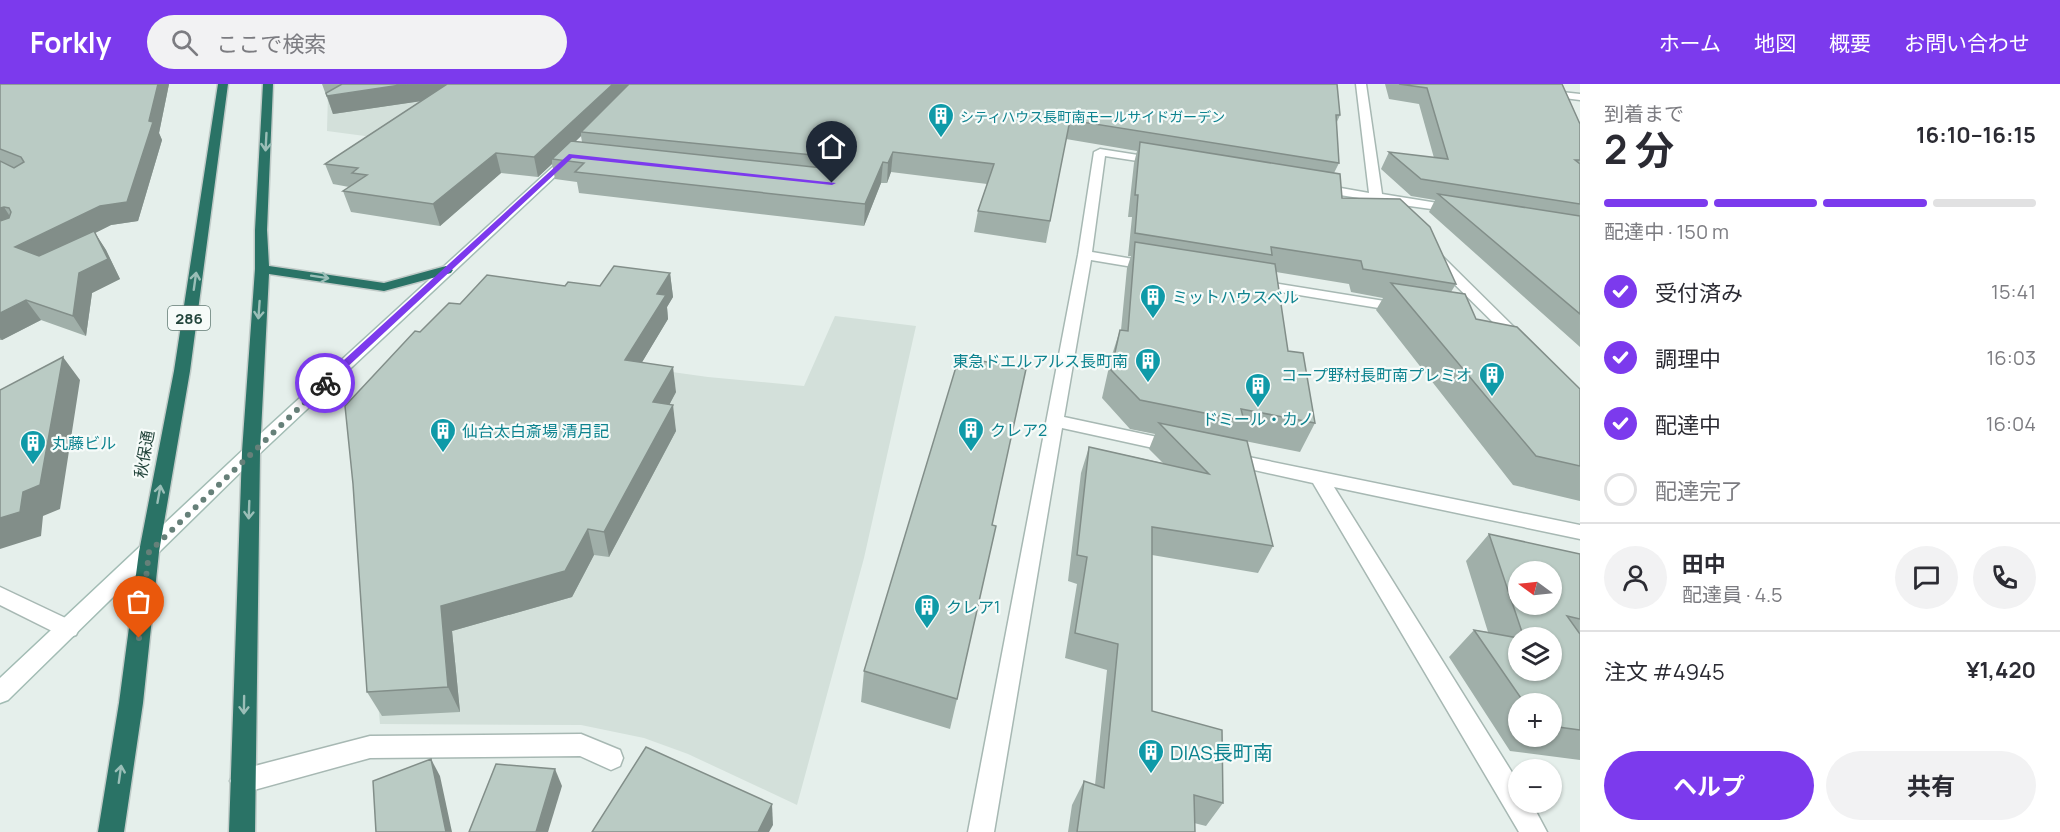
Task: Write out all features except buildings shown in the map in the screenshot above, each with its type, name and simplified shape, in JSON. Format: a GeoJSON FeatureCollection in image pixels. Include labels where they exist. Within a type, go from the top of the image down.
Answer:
{"type":"FeatureCollection","features":[{"type":"Feature","properties":{"kind":"highway","name":"秋保通"},"geometry":{"type":"LineString","coordinates":[[111,832],[131,703],[149,552],[182,371],[223,84]]}},
{"type":"Feature","properties":{"kind":"highway"},"geometry":{"type":"LineString","coordinates":[[242,832],[251,452],[262,269],[261,230],[268,84]]}},
{"type":"Feature","properties":{"kind":"highway"},"geometry":{"type":"LineString","coordinates":[[262,269],[384,287],[446,270]]}},
{"type":"Feature","properties":{"kind":"street"},"geometry":{"type":"LineString","coordinates":[[1361,84],[1376,197],[1393,214]]}},
{"type":"Feature","properties":{"kind":"street"},"geometry":{"type":"LineString","coordinates":[[1535,92],[1580,97]]}},
{"type":"Feature","properties":{"kind":"street"},"geometry":{"type":"LineString","coordinates":[[981,832],[1085,255],[1100,152],[1169,163]]}},
{"type":"Feature","properties":{"kind":"street"},"geometry":{"type":"LineString","coordinates":[[0,693],[251,452],[446,270],[579,154]]}},
{"type":"Feature","properties":{"kind":"street"},"geometry":{"type":"LineString","coordinates":[[1307,186],[1467,212]]}},
{"type":"Feature","properties":{"kind":"street"},"geometry":{"type":"LineString","coordinates":[[1427,248],[1525,347]]}},
{"type":"Feature","properties":{"kind":"street"},"geometry":{"type":"LineString","coordinates":[[1085,255],[1166,269]]}},
{"type":"Feature","properties":{"kind":"street"},"geometry":{"type":"LineString","coordinates":[[1236,280],[1421,311]]}},
{"type":"Feature","properties":{"kind":"street"},"geometry":{"type":"LineString","coordinates":[[1479,321],[1502,324]]}},
{"type":"Feature","properties":{"kind":"street"},"geometry":{"type":"LineString","coordinates":[[1055,421],[1193,451]]}},
{"type":"Feature","properties":{"kind":"street"},"geometry":{"type":"LineString","coordinates":[[1216,456],[1580,532]]}},
{"type":"Feature","properties":{"kind":"street"},"geometry":{"type":"LineString","coordinates":[[1319,478],[1534,832]]}},
{"type":"Feature","properties":{"kind":"street"},"geometry":{"type":"LineString","coordinates":[[0,595],[68,629]]}},
{"type":"Feature","properties":{"kind":"street"},"geometry":{"type":"LineString","coordinates":[[243,781],[370,747],[581,745],[611,758]]}},
{"type":"Feature","properties":{"kind":"shaded area"},"geometry":{"type":"Polygon","coordinates":[[[573,84],[380,138],[327,131],[328,94],[573,84]]]}},
{"type":"Feature","properties":{"kind":"shaded area"},"geometry":{"type":"Polygon","coordinates":[[[835,316],[916,326],[864,558],[797,805],[688,754],[644,738],[581,725],[380,724],[359,499],[433,339],[708,377],[804,386],[835,316]]]}},
{"type":"Feature","properties":{"kind":"way so far"},"geometry":{"type":"LineString","coordinates":[[139,638],[149,552],[325,383]]}},
{"type":"Feature","properties":{"kind":"place","name":"シティハウス長町南モールサイドガーデン"},"geometry":{"type":"Point","coordinates":[941,139]}},
{"type":"Feature","properties":{"kind":"place","name":"ミットハウスベル"},"geometry":{"type":"Point","coordinates":[1153,320]}},
{"type":"Feature","properties":{"kind":"place","name":"東急ドエルアルス長町南"},"geometry":{"type":"Point","coordinates":[1148,384]}},
{"type":"Feature","properties":{"kind":"place","name":"コープ野村長町南プレミオ"},"geometry":{"type":"Point","coordinates":[1492,398]}},
{"type":"Feature","properties":{"kind":"place","name":"ドミール・カノ"},"geometry":{"type":"Point","coordinates":[1258,409]}},
{"type":"Feature","properties":{"kind":"place","name":"クレア2"},"geometry":{"type":"Point","coordinates":[971,453]}},
{"type":"Feature","properties":{"kind":"place","name":"仙台太白斎場 清月記"},"geometry":{"type":"Point","coordinates":[443,454]}},
{"type":"Feature","properties":{"kind":"place","name":"丸藤ビル"},"geometry":{"type":"Point","coordinates":[33,466]}},
{"type":"Feature","properties":{"kind":"place","name":"クレア1"},"geometry":{"type":"Point","coordinates":[927,630]}},
{"type":"Feature","properties":{"kind":"place","name":"DIAS長町南"},"geometry":{"type":"Point","coordinates":[1151,775]}},
{"type":"Feature","properties":{"kind":"route"},"geometry":{"type":"LineString","coordinates":[[325,383],[571,156],[832,183]]}}]}
